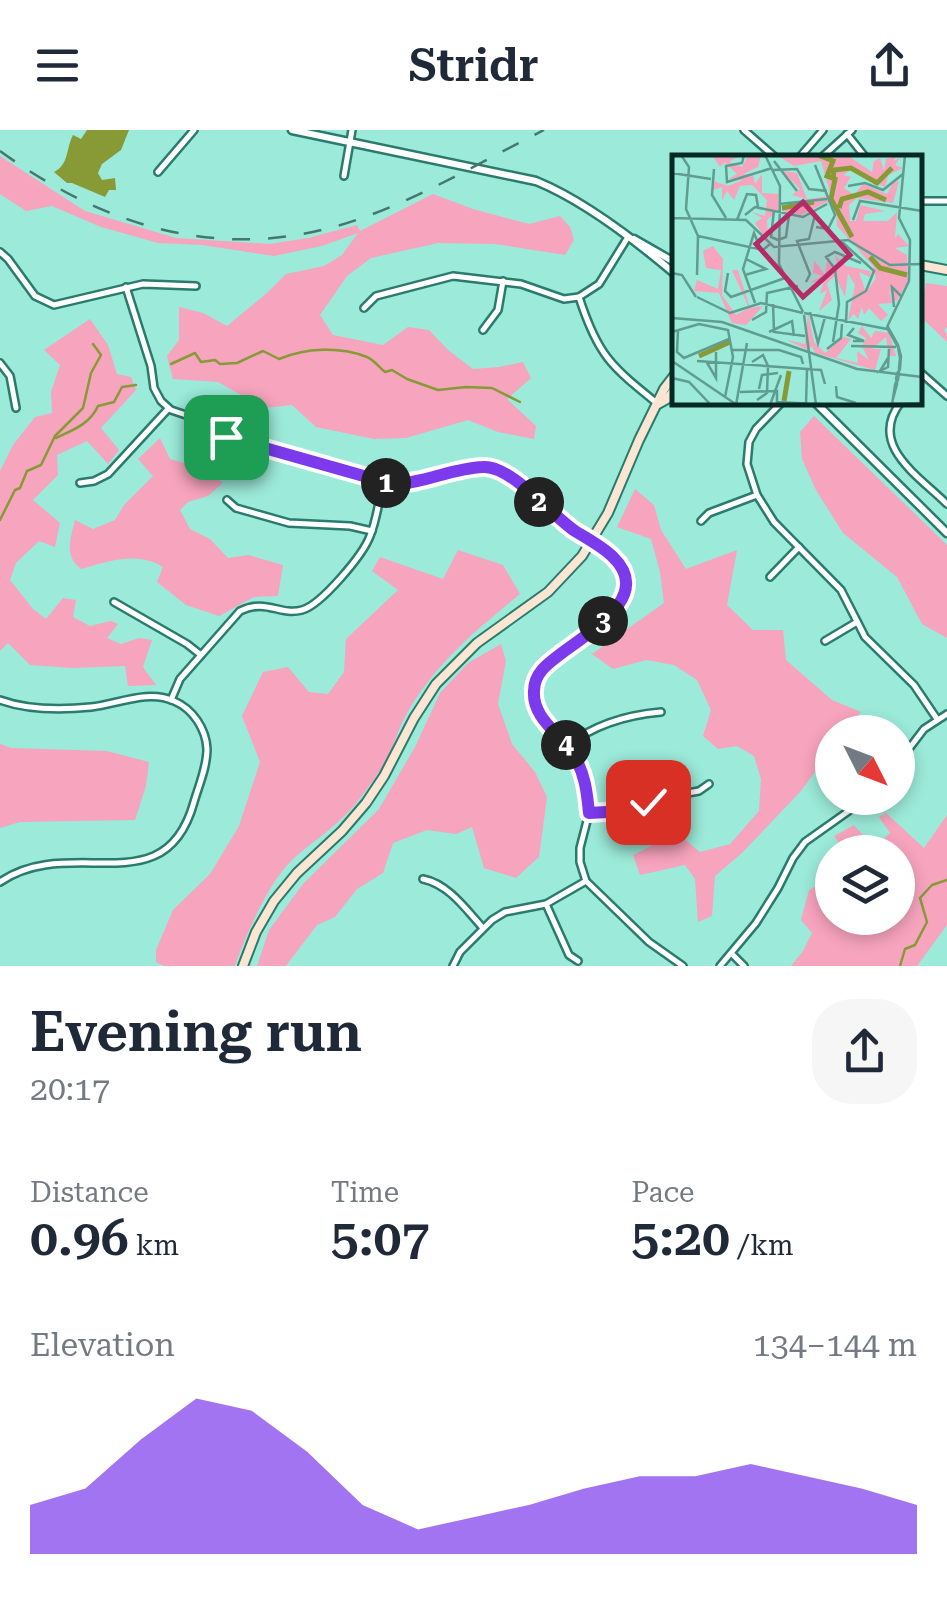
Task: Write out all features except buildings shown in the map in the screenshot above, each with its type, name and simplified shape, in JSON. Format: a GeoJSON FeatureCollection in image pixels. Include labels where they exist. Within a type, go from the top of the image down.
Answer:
{"type":"FeatureCollection","features":[{"type":"Feature","properties":{"kind":"main road"},"geometry":{"type":"LineString","coordinates":[[922,265],[947,270]]}},
{"type":"Feature","properties":{"kind":"main road"},"geometry":{"type":"LineString","coordinates":[[243,966],[274,901],[296,873],[366,803],[436,684],[477,643],[548,592],[592,542],[672,378]]}},
{"type":"Feature","properties":{"kind":"main road"},"geometry":{"type":"LineString","coordinates":[[658,404],[672,393]]}},
{"type":"Feature","properties":{"kind":"street"},"geometry":{"type":"LineString","coordinates":[[158,172],[194,130]]}},
{"type":"Feature","properties":{"kind":"street"},"geometry":{"type":"LineString","coordinates":[[292,130],[536,180],[628,237],[672,271]]}},
{"type":"Feature","properties":{"kind":"street"},"geometry":{"type":"LineString","coordinates":[[344,176],[352,130]]}},
{"type":"Feature","properties":{"kind":"street"},"geometry":{"type":"LineString","coordinates":[[744,130],[773,155]]}},
{"type":"Feature","properties":{"kind":"street"},"geometry":{"type":"LineString","coordinates":[[802,155],[823,130]]}},
{"type":"Feature","properties":{"kind":"street"},"geometry":{"type":"LineString","coordinates":[[824,155],[849,132],[864,155]]}},
{"type":"Feature","properties":{"kind":"street"},"geometry":{"type":"LineString","coordinates":[[628,237],[672,261]]}},
{"type":"Feature","properties":{"kind":"street"},"geometry":{"type":"LineString","coordinates":[[364,308],[376,296],[444,277],[462,276],[521,284],[556,297],[579,297],[598,284],[628,237]]}},
{"type":"Feature","properties":{"kind":"street"},"geometry":{"type":"LineString","coordinates":[[0,252],[36,296],[47,303],[60,305],[142,284],[196,286]]}},
{"type":"Feature","properties":{"kind":"street"},"geometry":{"type":"LineString","coordinates":[[483,330],[498,310],[503,281]]}},
{"type":"Feature","properties":{"kind":"street"},"geometry":{"type":"LineString","coordinates":[[126,287],[154,388],[168,409],[198,419],[226,437],[382,482],[412,482],[480,467],[496,469],[620,566],[624,585],[621,600],[592,631],[542,669],[534,688],[538,711],[567,746],[583,774],[589,813],[580,862],[586,880],[648,942],[684,966]]}},
{"type":"Feature","properties":{"kind":"street"},"geometry":{"type":"LineString","coordinates":[[579,297],[605,356],[624,378],[658,404]]}},
{"type":"Feature","properties":{"kind":"street"},"geometry":{"type":"LineString","coordinates":[[0,363],[12,382],[16,408]]}},
{"type":"Feature","properties":{"kind":"street"},"geometry":{"type":"LineString","coordinates":[[922,377],[947,396]]}},
{"type":"Feature","properties":{"kind":"street"},"geometry":{"type":"LineString","coordinates":[[779,405],[748,442],[747,464],[757,494],[774,522],[841,590],[872,646],[922,694],[937,720]]}},
{"type":"Feature","properties":{"kind":"street"},"geometry":{"type":"LineString","coordinates":[[818,405],[947,533]]}},
{"type":"Feature","properties":{"kind":"street"},"geometry":{"type":"LineString","coordinates":[[899,405],[890,420],[892,446],[947,504]]}},
{"type":"Feature","properties":{"kind":"street"},"geometry":{"type":"LineString","coordinates":[[80,484],[108,474],[168,409]]}},
{"type":"Feature","properties":{"kind":"street"},"geometry":{"type":"LineString","coordinates":[[171,700],[180,679],[234,617],[248,607],[265,605],[292,612],[312,606],[364,550],[372,532],[382,482]]}},
{"type":"Feature","properties":{"kind":"street"},"geometry":{"type":"LineString","coordinates":[[700,521],[709,513],[757,494]]}},
{"type":"Feature","properties":{"kind":"street"},"geometry":{"type":"LineString","coordinates":[[227,500],[236,508],[289,522],[372,532]]}},
{"type":"Feature","properties":{"kind":"street"},"geometry":{"type":"LineString","coordinates":[[770,577],[799,547]]}},
{"type":"Feature","properties":{"kind":"street"},"geometry":{"type":"LineString","coordinates":[[114,602],[201,655]]}},
{"type":"Feature","properties":{"kind":"street"},"geometry":{"type":"LineString","coordinates":[[825,641],[856,622]]}},
{"type":"Feature","properties":{"kind":"street"},"geometry":{"type":"LineString","coordinates":[[0,700],[50,708],[93,707],[145,697],[171,700],[198,721],[206,745],[206,762],[190,818],[177,841],[165,851],[143,861],[46,864],[23,869],[0,882]]}},
{"type":"Feature","properties":{"kind":"street"},"geometry":{"type":"LineString","coordinates":[[567,746],[601,725],[661,712]]}},
{"type":"Feature","properties":{"kind":"street"},"geometry":{"type":"LineString","coordinates":[[915,739],[947,714]]}},
{"type":"Feature","properties":{"kind":"street"},"geometry":{"type":"LineString","coordinates":[[589,813],[625,811],[658,798],[699,792],[708,784]]}},
{"type":"Feature","properties":{"kind":"street"},"geometry":{"type":"LineString","coordinates":[[720,966],[766,910],[805,842],[843,815]]}},
{"type":"Feature","properties":{"kind":"street"},"geometry":{"type":"LineString","coordinates":[[422,879],[447,890],[482,927]]}},
{"type":"Feature","properties":{"kind":"street"},"geometry":{"type":"LineString","coordinates":[[453,966],[482,927],[505,912],[546,904],[586,880]]}},
{"type":"Feature","properties":{"kind":"street"},"geometry":{"type":"LineString","coordinates":[[546,904],[569,956],[578,961]]}},
{"type":"Feature","properties":{"kind":"street"},"geometry":{"type":"LineString","coordinates":[[732,954],[744,966]]}},
{"type":"Feature","properties":{"kind":"shaded area"},"geometry":{"type":"Polygon","coordinates":[[[87,130],[129,130],[121,150],[102,164],[98,173],[102,180],[115,178],[116,190],[109,190],[105,197],[67,183],[54,172],[65,161],[73,135],[81,139],[87,130]]]}},
{"type":"Feature","properties":{"kind":"shaded area"},"geometry":{"type":"Polygon","coordinates":[[[0,156],[85,211],[176,238],[269,244],[357,225],[360,231],[433,194],[529,224],[560,216],[570,227],[574,240],[565,255],[495,244],[438,243],[371,258],[347,276],[320,315],[333,335],[383,345],[408,327],[429,330],[473,369],[523,362],[531,378],[507,399],[536,426],[534,439],[498,432],[468,420],[406,438],[374,439],[316,427],[292,405],[264,408],[218,382],[173,379],[167,356],[179,340],[179,307],[203,313],[227,326],[286,274],[324,266],[342,255],[358,233],[322,246],[274,256],[158,243],[101,227],[52,206],[26,211],[0,194],[0,156]]]}},
{"type":"Feature","properties":{"kind":"shaded area"},"geometry":{"type":"Polygon","coordinates":[[[926,283],[947,286],[947,342],[922,318],[926,283]]]}},
{"type":"Feature","properties":{"kind":"shaded area"},"geometry":{"type":"Polygon","coordinates":[[[90,319],[108,345],[117,374],[131,377],[136,390],[101,428],[119,450],[108,464],[87,441],[57,455],[58,475],[33,500],[60,523],[55,547],[39,541],[16,563],[10,580],[46,619],[63,598],[76,600],[73,617],[90,626],[111,621],[118,624],[107,638],[121,644],[139,638],[152,640],[143,667],[156,685],[128,686],[125,666],[30,665],[8,643],[0,651],[0,471],[13,445],[35,417],[52,413],[51,392],[60,365],[44,350],[90,319]]]}},
{"type":"Feature","properties":{"kind":"shaded area"},"geometry":{"type":"Polygon","coordinates":[[[814,416],[947,545],[947,638],[922,624],[897,577],[843,533],[816,490],[802,459],[800,432],[814,416]]]}},
{"type":"Feature","properties":{"kind":"shaded area"},"geometry":{"type":"Polygon","coordinates":[[[160,438],[170,459],[198,467],[223,483],[208,496],[188,502],[180,510],[190,529],[210,539],[228,558],[248,555],[283,565],[278,596],[254,597],[219,616],[186,605],[157,582],[163,567],[153,562],[123,559],[81,569],[75,564],[70,546],[75,520],[93,529],[115,520],[153,476],[138,459],[160,438]]]}},
{"type":"Feature","properties":{"kind":"shaded area"},"geometry":{"type":"Polygon","coordinates":[[[635,489],[654,505],[661,530],[686,569],[737,550],[727,605],[753,630],[783,630],[786,660],[832,700],[861,712],[815,715],[815,772],[742,853],[715,876],[712,916],[698,922],[695,879],[685,865],[640,875],[633,855],[677,833],[700,852],[730,844],[759,811],[761,779],[754,756],[737,746],[718,749],[703,736],[711,710],[697,680],[674,665],[646,660],[613,669],[592,654],[664,603],[651,539],[617,527],[635,489]]]}},
{"type":"Feature","properties":{"kind":"shaded area"},"geometry":{"type":"Polygon","coordinates":[[[458,550],[503,565],[520,594],[472,635],[428,681],[403,722],[387,759],[361,797],[284,868],[259,909],[235,966],[164,966],[156,962],[156,950],[173,910],[210,874],[239,826],[260,762],[242,716],[263,672],[288,667],[309,692],[328,694],[344,672],[346,639],[398,590],[372,571],[380,557],[443,579],[458,550]]]}},
{"type":"Feature","properties":{"kind":"shaded area"},"geometry":{"type":"Polygon","coordinates":[[[501,644],[506,661],[498,704],[512,744],[535,772],[547,797],[539,857],[516,878],[484,868],[472,827],[456,834],[427,830],[393,843],[383,873],[357,889],[335,917],[317,925],[286,966],[257,966],[269,930],[303,884],[379,809],[415,747],[440,693],[468,663],[501,644]]]}},
{"type":"Feature","properties":{"kind":"shaded area"},"geometry":{"type":"Polygon","coordinates":[[[0,744],[11,748],[107,751],[149,762],[135,820],[20,822],[0,828],[0,744]]]}},
{"type":"Feature","properties":{"kind":"shaded area"},"geometry":{"type":"Polygon","coordinates":[[[888,815],[910,835],[888,835],[879,817],[888,815]]]}},
{"type":"Feature","properties":{"kind":"shaded area"},"geometry":{"type":"Polygon","coordinates":[[[947,815],[947,925],[917,966],[791,966],[812,933],[801,920],[809,890],[815,887],[815,935],[915,935],[915,840],[924,848],[947,815]]]}},
{"type":"Feature","properties":{"kind":"shaded area"},"geometry":{"type":"Polygon","coordinates":[[[854,825],[863,835],[836,835],[854,825]]]}},
{"type":"Feature","properties":{"kind":"waterway"},"geometry":{"type":"LineString","coordinates":[[0,520],[27,471],[41,465],[55,436],[83,408],[91,373],[101,355],[93,344]]}},
{"type":"Feature","properties":{"kind":"waterway"},"geometry":{"type":"LineString","coordinates":[[171,364],[195,353],[201,362],[215,360],[220,364],[237,363],[263,351],[279,359],[311,351],[346,351],[370,358],[385,372],[392,370],[438,390],[492,388],[520,402]]}},
{"type":"Feature","properties":{"kind":"waterway"},"geometry":{"type":"LineString","coordinates":[[56,438],[86,422],[98,406],[114,402],[122,387],[136,385]]}},
{"type":"Feature","properties":{"kind":"waterway"},"geometry":{"type":"LineString","coordinates":[[900,966],[905,949],[915,945],[927,922],[920,898],[932,885],[947,880]]}},
{"type":"Feature","properties":{"kind":"railway"},"geometry":{"type":"LineString","coordinates":[[0,151],[83,201],[127,219],[171,232],[263,239],[310,232],[383,210],[544,130]]}},
{"type":"Feature","properties":{"kind":"route"},"geometry":{"type":"LineString","coordinates":[[226,437],[392,484],[490,467],[509,476],[566,525],[610,555],[624,578],[621,600],[592,631],[542,669],[534,688],[535,704],[578,762],[586,784],[589,813],[615,813],[648,802]]}}]}
